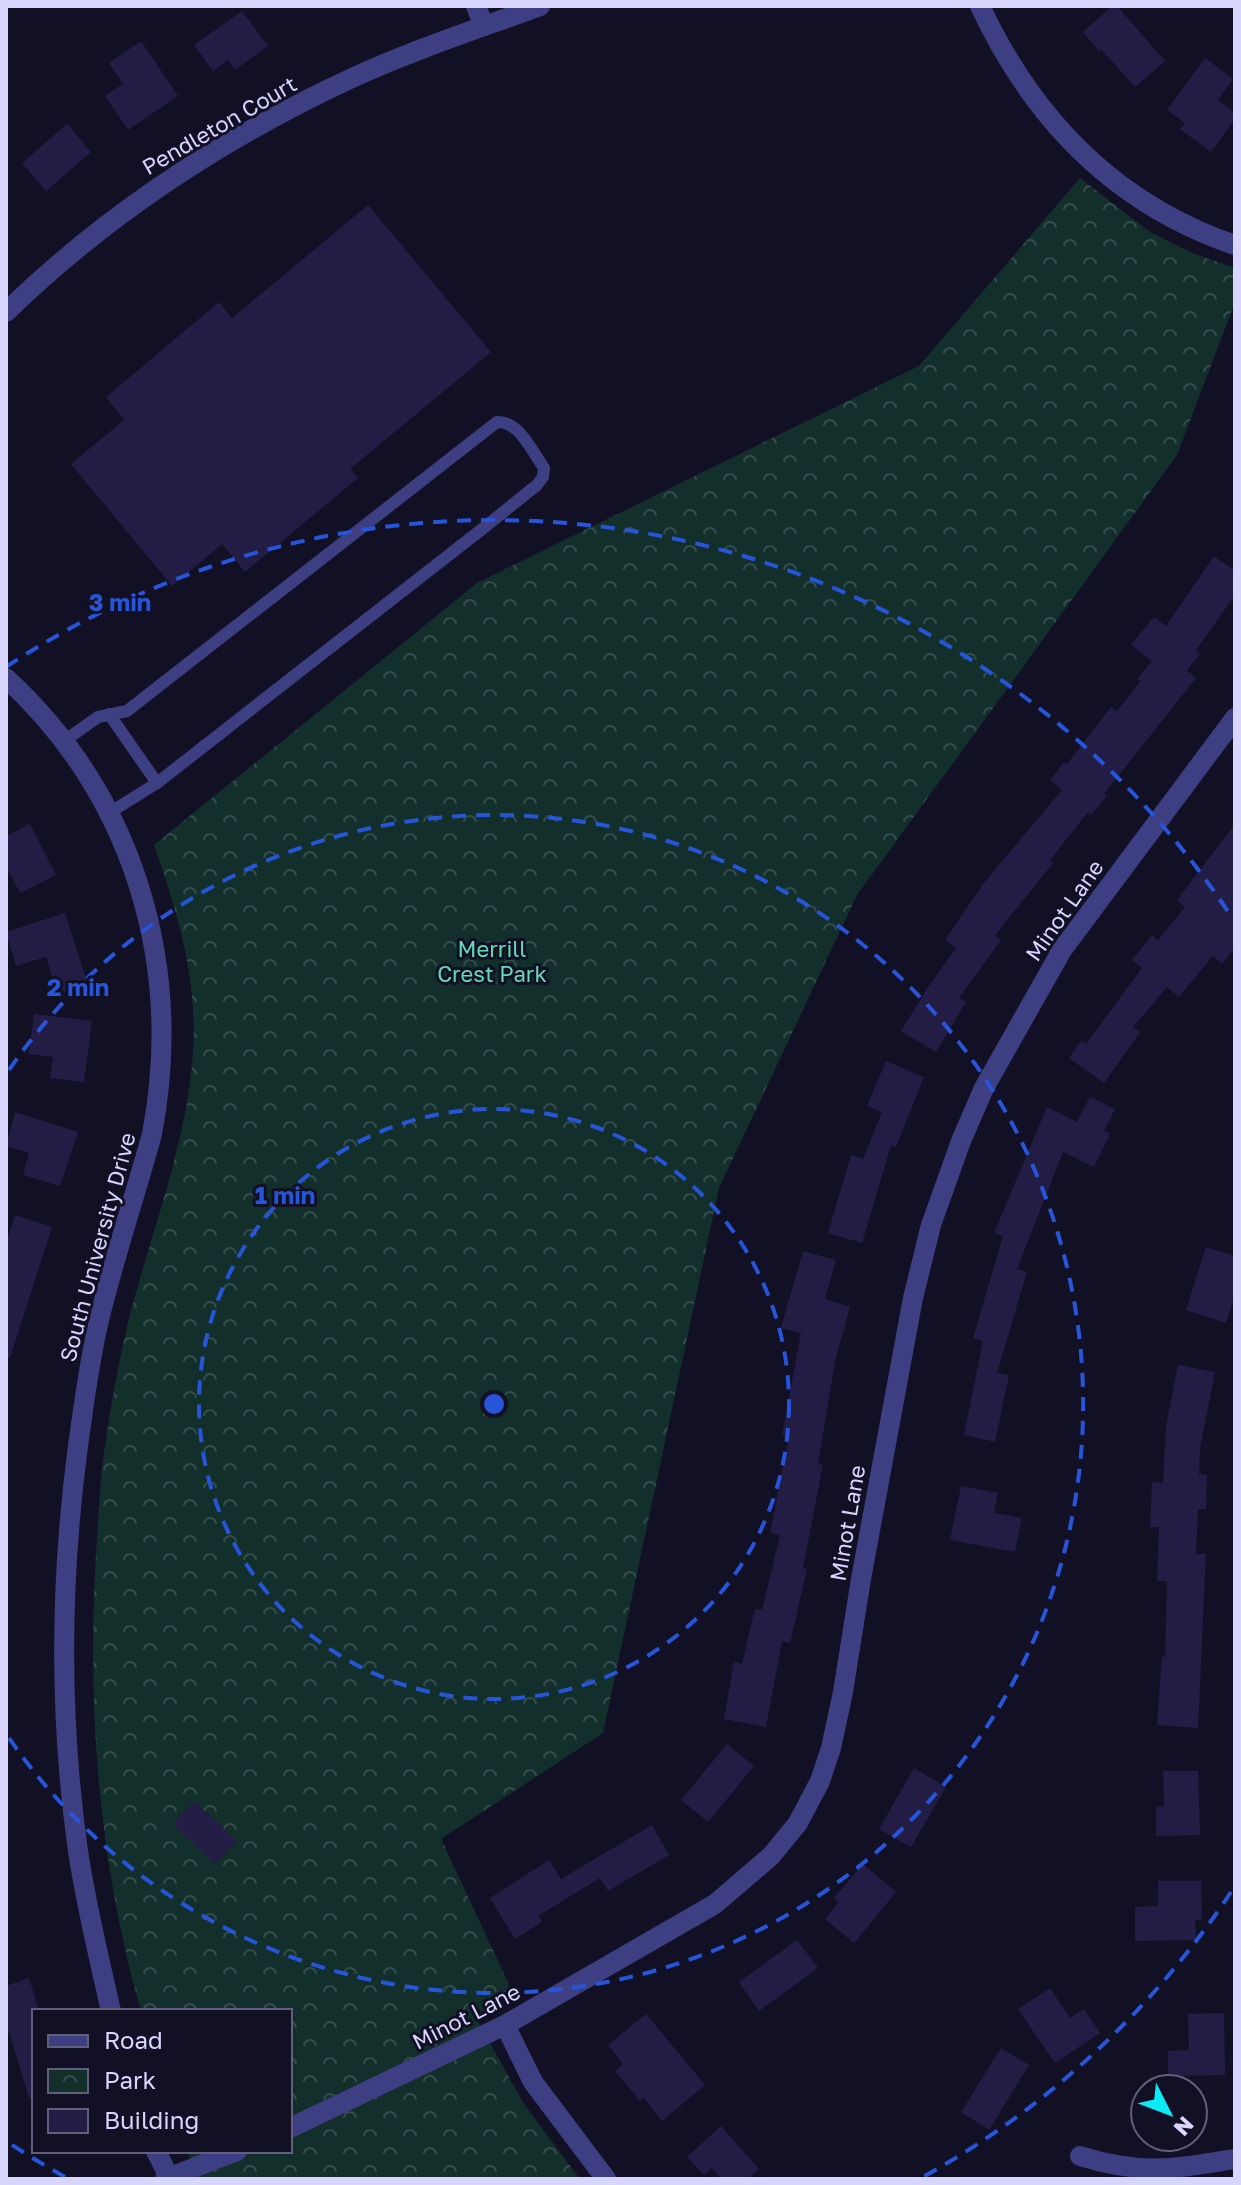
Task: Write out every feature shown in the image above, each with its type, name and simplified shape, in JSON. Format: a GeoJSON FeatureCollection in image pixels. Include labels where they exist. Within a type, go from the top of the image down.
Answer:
{"type":"FeatureCollection","features":[{"type":"Feature","properties":{"kind":"street"},"geometry":{"type":"LineString","coordinates":[[476,6],[484,26]]}},
{"type":"Feature","properties":{"kind":"street","name":"Pendleton Court"},"geometry":{"type":"LineString","coordinates":[[6,312],[56,266],[167,180],[294,106],[355,77],[540,6]]}},
{"type":"Feature","properties":{"kind":"street"},"geometry":{"type":"LineString","coordinates":[[980,6],[993,34],[1033,99],[1079,150],[1160,210],[1235,245]]}},
{"type":"Feature","properties":{"kind":"street","name":"South University Drive"},"geometry":{"type":"LineString","coordinates":[[6,678],[64,741],[93,782],[109,813],[136,874],[149,922],[158,968],[163,1026],[158,1105],[152,1134],[99,1320],[87,1380],[69,1512],[65,1569],[63,1675],[71,1791],[88,1907],[111,2009]]}},
{"type":"Feature","properties":{"kind":"street","name":"Minot Lane"},"geometry":{"type":"LineString","coordinates":[[292,2127],[505,2025],[715,1904],[771,1856],[808,1807],[831,1748],[843,1692],[913,1298],[931,1225],[961,1141],[984,1088],[1062,950],[1235,718]]}},
{"type":"Feature","properties":{"kind":"street"},"geometry":{"type":"LineString","coordinates":[[505,2025],[533,2082],[606,2179]]}},
{"type":"Feature","properties":{"kind":"street"},"geometry":{"type":"LineString","coordinates":[[157,2153],[168,2178],[232,2153]]}},
{"type":"Feature","properties":{"kind":"street"},"geometry":{"type":"LineString","coordinates":[[1080,2156],[1109,2165],[1147,2170],[1235,2159]]}},
{"type":"Feature","properties":{"kind":"lane"},"geometry":{"type":"LineString","coordinates":[[64,741],[94,719],[127,711],[497,422],[506,422],[515,428],[544,468],[543,477],[537,485],[157,783],[109,813]]}},
{"type":"Feature","properties":{"kind":"lane"},"geometry":{"type":"LineString","coordinates":[[109,714],[157,783]]}},
{"type":"Feature","properties":{"kind":"green space","name":"Merrill Crest Park"},"geometry":{"type":"Polygon","coordinates":[[[1080,178],[1150,232],[1195,254],[1235,268],[1235,302],[1177,455],[857,895],[719,1188],[603,1733],[441,1839],[514,1995],[475,2016],[524,2104],[580,2179],[198,2179],[188,2153],[292,2153],[292,2009],[140,2009],[126,1953],[105,1836],[94,1717],[93,1657],[103,1464],[114,1387],[128,1322],[182,1129],[194,1036],[185,952],[172,898],[154,845],[477,583],[919,366],[1080,178]]]}},
{"type":"Feature","properties":{"kind":"building"},"geometry":{"type":"Polygon","coordinates":[[[1112,6],[1117,6],[1165,61],[1135,87],[1083,32],[1112,6]]]}},
{"type":"Feature","properties":{"kind":"building"},"geometry":{"type":"Polygon","coordinates":[[[242,11],[268,46],[235,70],[228,60],[213,71],[194,45],[242,11]]]}},
{"type":"Feature","properties":{"kind":"building"},"geometry":{"type":"Polygon","coordinates":[[[141,41],[178,96],[128,130],[105,96],[123,84],[109,63],[141,41]]]}},
{"type":"Feature","properties":{"kind":"building"},"geometry":{"type":"Polygon","coordinates":[[[1205,58],[1233,79],[1218,100],[1235,113],[1235,119],[1211,152],[1180,129],[1185,123],[1167,110],[1205,58]]]}},
{"type":"Feature","properties":{"kind":"building"},"geometry":{"type":"Polygon","coordinates":[[[67,124],[91,152],[46,191],[22,163],[67,124]]]}},
{"type":"Feature","properties":{"kind":"building"},"geometry":{"type":"Polygon","coordinates":[[[368,205],[491,352],[350,469],[358,478],[245,572],[222,544],[172,586],[71,464],[124,420],[106,397],[219,302],[232,318],[368,205]]]}},
{"type":"Feature","properties":{"kind":"building"},"geometry":{"type":"Polygon","coordinates":[[[1214,556],[1235,571],[1235,595],[1196,650],[1200,654],[1187,670],[1196,678],[1104,794],[1107,796],[1091,815],[1088,812],[1050,860],[1054,862],[995,935],[1001,940],[959,998],[966,1002],[936,1052],[901,1031],[956,948],[945,940],[983,884],[1062,790],[1050,780],[1064,762],[1067,764],[1111,707],[1117,711],[1141,681],[1137,679],[1152,661],[1131,645],[1154,617],[1166,626],[1214,556]]]}},
{"type":"Feature","properties":{"kind":"building"},"geometry":{"type":"Polygon","coordinates":[[[30,824],[56,875],[20,893],[6,866],[6,836],[30,824]]]}},
{"type":"Feature","properties":{"kind":"building"},"geometry":{"type":"Polygon","coordinates":[[[1235,824],[1235,948],[1222,964],[1213,956],[1179,997],[1167,987],[1133,1027],[1140,1032],[1104,1083],[1069,1058],[1081,1041],[1086,1044],[1142,968],[1132,960],[1152,935],[1158,940],[1185,907],[1177,900],[1235,824]]]}},
{"type":"Feature","properties":{"kind":"building"},"geometry":{"type":"Polygon","coordinates":[[[65,913],[88,985],[58,995],[46,957],[16,966],[6,932],[65,913]]]}},
{"type":"Feature","properties":{"kind":"building"},"geometry":{"type":"Polygon","coordinates":[[[34,1014],[92,1021],[84,1082],[50,1078],[53,1057],[29,1054],[34,1014]]]}},
{"type":"Feature","properties":{"kind":"building"},"geometry":{"type":"Polygon","coordinates":[[[886,1061],[924,1077],[896,1147],[891,1145],[862,1243],[828,1233],[851,1155],[863,1159],[882,1112],[867,1106],[886,1061]]]}},
{"type":"Feature","properties":{"kind":"building"},"geometry":{"type":"Polygon","coordinates":[[[1090,1097],[1115,1109],[1104,1131],[1110,1134],[1094,1167],[1063,1152],[1017,1269],[1027,1272],[997,1373],[1009,1375],[995,1442],[964,1435],[983,1341],[973,1338],[1003,1236],[994,1233],[1047,1107],[1077,1122],[1090,1097]]]}},
{"type":"Feature","properties":{"kind":"building"},"geometry":{"type":"Polygon","coordinates":[[[15,1112],[78,1132],[60,1186],[23,1175],[29,1153],[6,1146],[15,1112]]]}},
{"type":"Feature","properties":{"kind":"building"},"geometry":{"type":"Polygon","coordinates":[[[15,1215],[52,1227],[10,1358],[6,1357],[6,1243],[15,1215]]]}},
{"type":"Feature","properties":{"kind":"building"},"geometry":{"type":"Polygon","coordinates":[[[1206,1247],[1235,1256],[1235,1294],[1226,1323],[1186,1310],[1206,1247]]]}},
{"type":"Feature","properties":{"kind":"building"},"geometry":{"type":"Polygon","coordinates":[[[803,1251],[836,1260],[825,1299],[850,1307],[835,1361],[818,1464],[823,1465],[803,1568],[807,1569],[790,1643],[782,1641],[766,1727],[724,1719],[734,1662],[742,1664],[755,1609],[762,1610],[780,1535],[770,1533],[789,1436],[782,1435],[801,1333],[781,1328],[803,1251]]]}},
{"type":"Feature","properties":{"kind":"building"},"geometry":{"type":"Polygon","coordinates":[[[1178,1365],[1215,1372],[1200,1448],[1199,1474],[1207,1475],[1206,1509],[1198,1509],[1196,1554],[1206,1554],[1198,1728],[1157,1725],[1162,1657],[1165,1657],[1167,1581],[1157,1581],[1159,1527],[1150,1527],[1152,1482],[1163,1483],[1166,1426],[1178,1365]]]}},
{"type":"Feature","properties":{"kind":"building"},"geometry":{"type":"Polygon","coordinates":[[[961,1486],[998,1493],[994,1513],[1022,1518],[1015,1552],[950,1540],[961,1486]]]}},
{"type":"Feature","properties":{"kind":"building"},"geometry":{"type":"Polygon","coordinates":[[[727,1744],[754,1766],[708,1822],[681,1800],[727,1744]]]}},
{"type":"Feature","properties":{"kind":"building"},"geometry":{"type":"Polygon","coordinates":[[[914,1768],[946,1787],[911,1847],[879,1829],[914,1768]]]}},
{"type":"Feature","properties":{"kind":"building"},"geometry":{"type":"Polygon","coordinates":[[[1163,1771],[1198,1771],[1200,1835],[1156,1836],[1156,1807],[1164,1806],[1163,1771]]]}},
{"type":"Feature","properties":{"kind":"building"},"geometry":{"type":"Polygon","coordinates":[[[194,1801],[237,1841],[215,1864],[173,1824],[194,1801]]]}},
{"type":"Feature","properties":{"kind":"building"},"geometry":{"type":"Polygon","coordinates":[[[652,1825],[669,1855],[608,1891],[600,1878],[538,1916],[542,1922],[515,1939],[490,1898],[549,1860],[561,1879],[652,1825]]]}},
{"type":"Feature","properties":{"kind":"building"},"geometry":{"type":"Polygon","coordinates":[[[863,1864],[896,1892],[854,1943],[825,1919],[839,1902],[834,1898],[863,1864]]]}},
{"type":"Feature","properties":{"kind":"building"},"geometry":{"type":"Polygon","coordinates":[[[1158,1881],[1201,1881],[1202,1919],[1195,1920],[1196,1940],[1135,1941],[1135,1907],[1158,1906],[1158,1881]]]}},
{"type":"Feature","properties":{"kind":"building"},"geometry":{"type":"Polygon","coordinates":[[[797,1940],[818,1968],[759,2011],[739,1982],[797,1940]]]}},
{"type":"Feature","properties":{"kind":"building"},"geometry":{"type":"Polygon","coordinates":[[[29,1978],[38,2009],[32,2009],[32,2097],[29,2098],[6,2022],[6,1986],[29,1978]]]}},
{"type":"Feature","properties":{"kind":"building"},"geometry":{"type":"Polygon","coordinates":[[[1050,1988],[1070,2018],[1084,2009],[1100,2033],[1055,2063],[1018,2009],[1050,1988]]]}},
{"type":"Feature","properties":{"kind":"building"},"geometry":{"type":"Polygon","coordinates":[[[1224,2013],[1225,2075],[1168,2073],[1168,2051],[1189,2050],[1188,2014],[1224,2013]]]}},
{"type":"Feature","properties":{"kind":"building"},"geometry":{"type":"Polygon","coordinates":[[[646,2014],[705,2085],[662,2121],[644,2098],[640,2101],[615,2071],[623,2064],[608,2045],[646,2014]]]}},
{"type":"Feature","properties":{"kind":"building"},"geometry":{"type":"Polygon","coordinates":[[[1001,2048],[1029,2065],[989,2130],[961,2112],[1001,2048]]]}},
{"type":"Feature","properties":{"kind":"building"},"geometry":{"type":"Polygon","coordinates":[[[721,2126],[759,2169],[748,2179],[721,2179],[712,2168],[704,2175],[687,2157],[721,2126]]]}}]}
